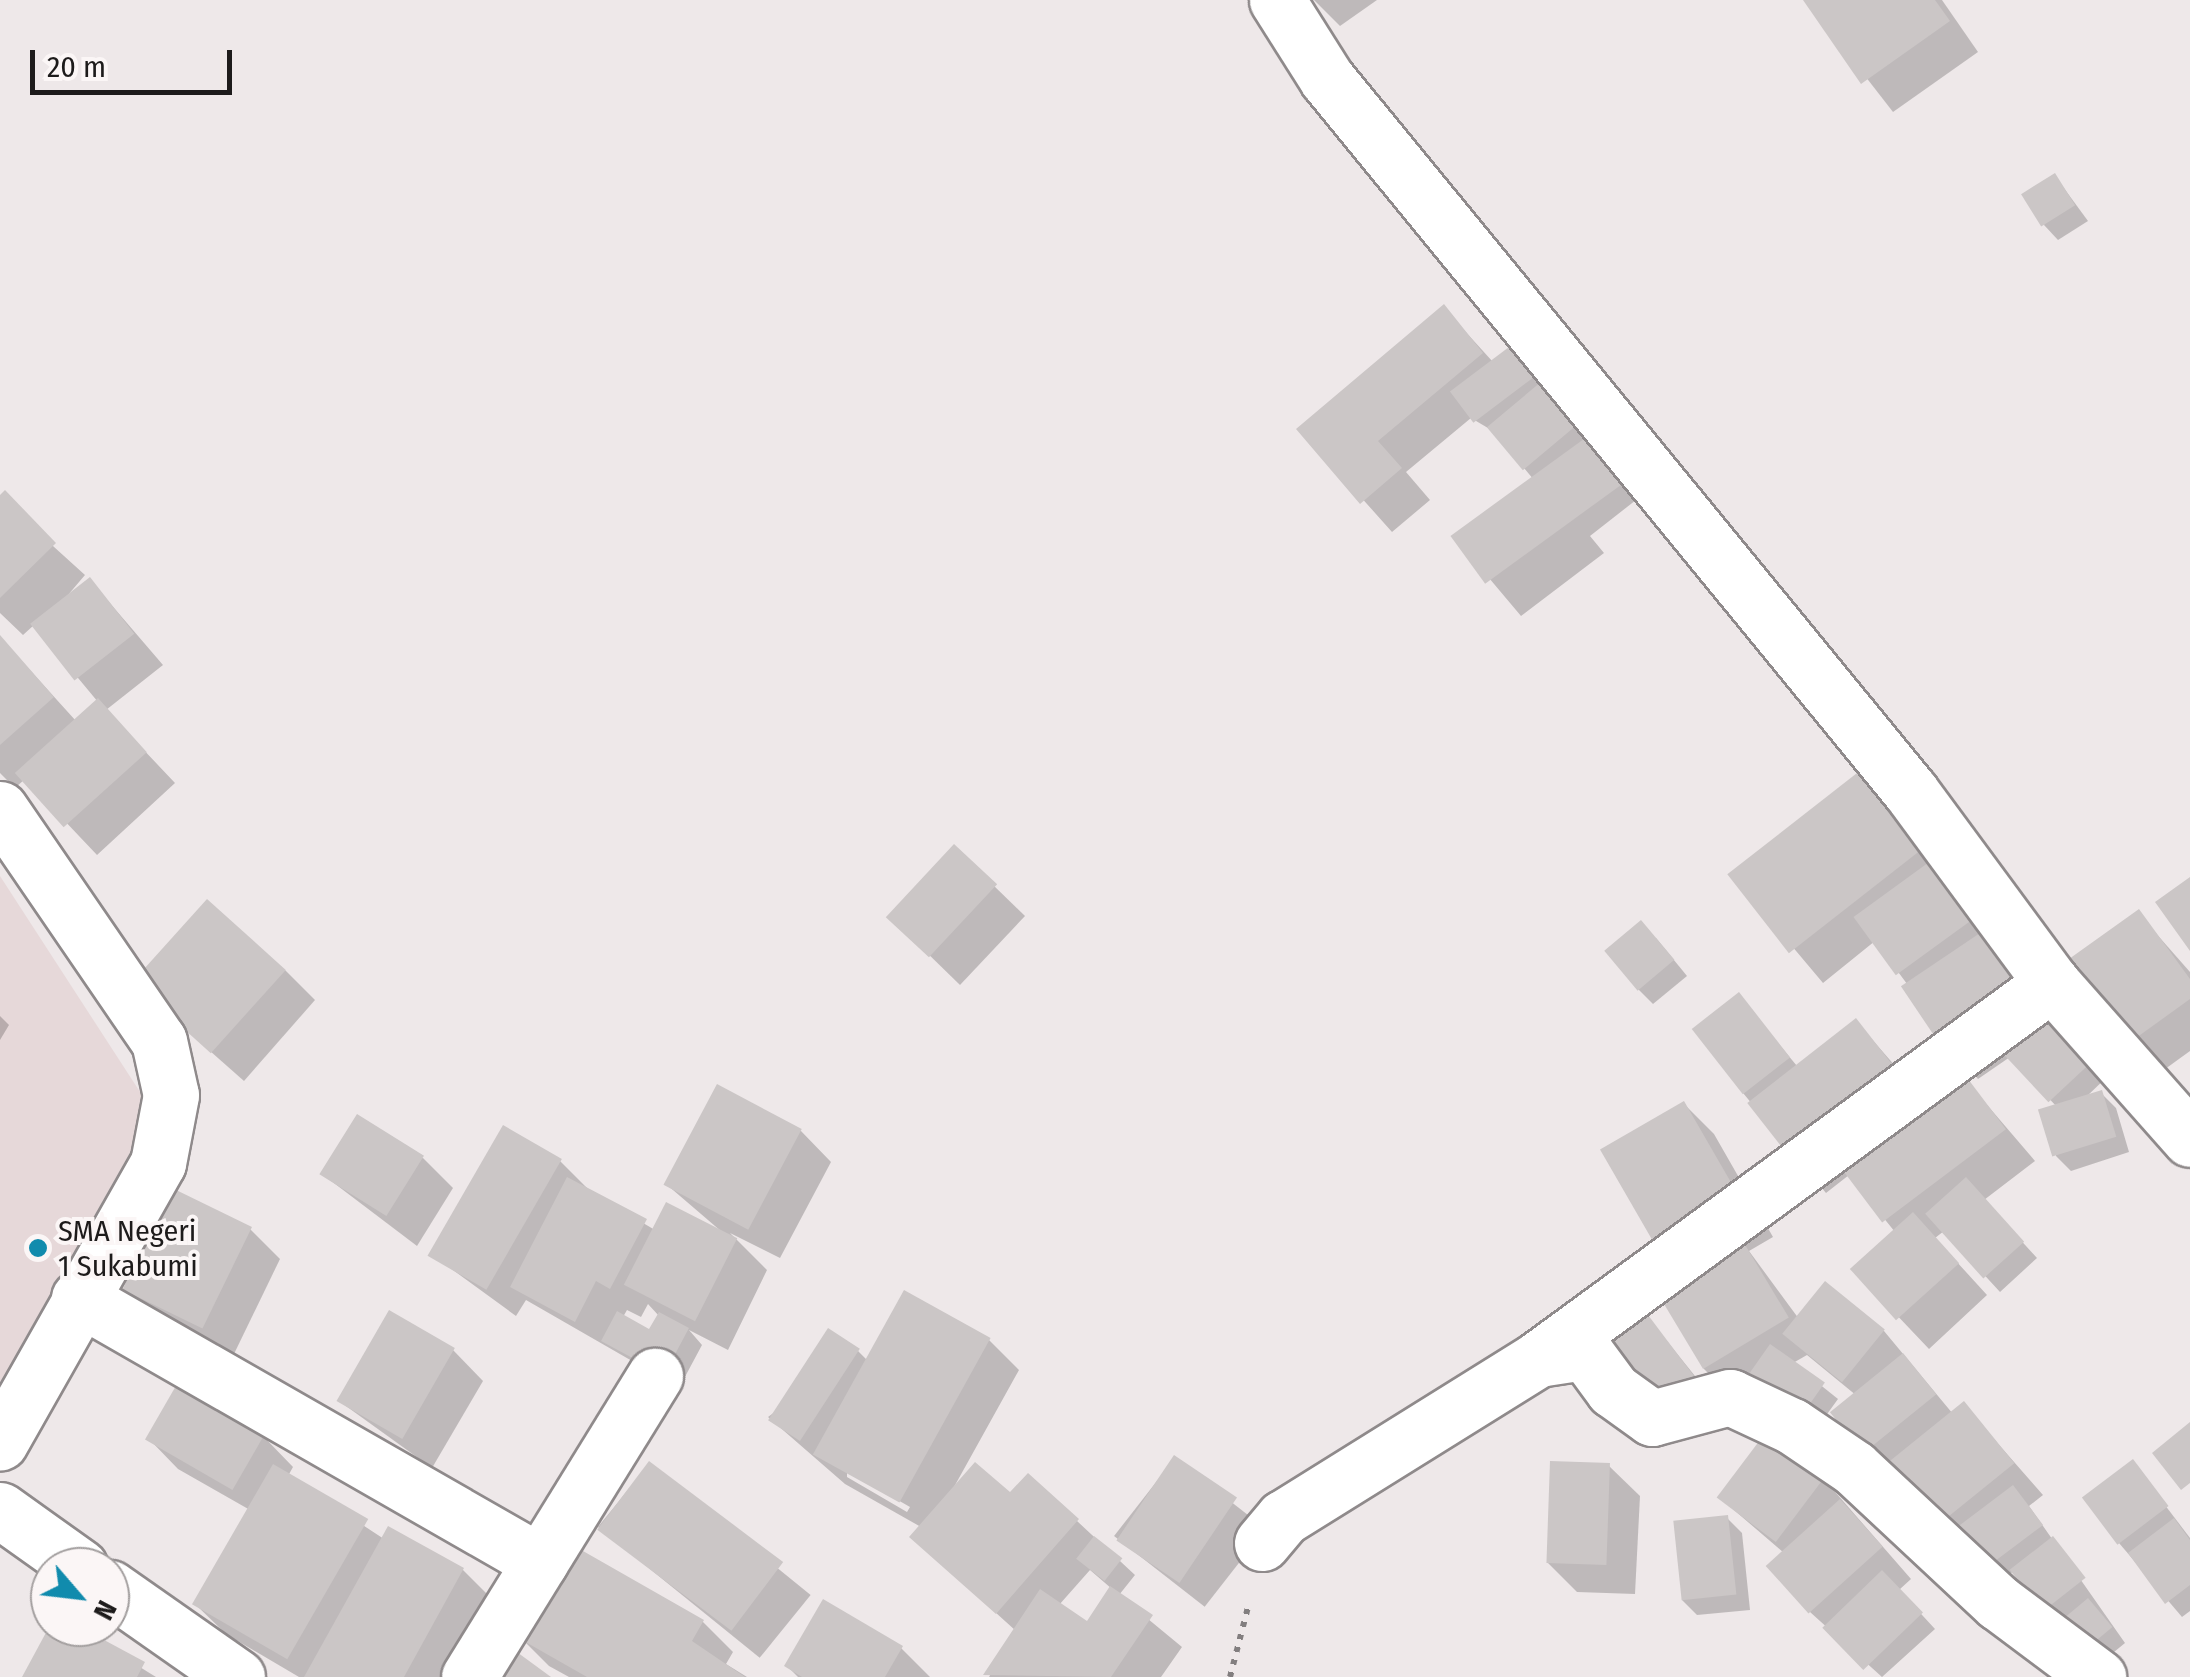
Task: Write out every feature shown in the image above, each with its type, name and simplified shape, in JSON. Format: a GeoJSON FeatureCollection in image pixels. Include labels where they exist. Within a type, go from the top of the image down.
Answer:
{"type":"FeatureCollection","features":[{"type":"Feature","properties":{"kind":"street"},"geometry":{"type":"LineString","coordinates":[[1277,0],[1327,79],[1912,792],[2052,984],[2190,1140]]}},
{"type":"Feature","properties":{"kind":"street"},"geometry":{"type":"LineString","coordinates":[[0,809],[159,1041],[168,1073],[168,1133],[158,1163],[78,1298],[0,1442]]}},
{"type":"Feature","properties":{"kind":"street"},"geometry":{"type":"LineString","coordinates":[[1262,1543],[1283,1518],[1538,1359],[2052,984]]}},
{"type":"Feature","properties":{"kind":"street"},"geometry":{"type":"LineString","coordinates":[[78,1298],[540,1562]]}},
{"type":"Feature","properties":{"kind":"street"},"geometry":{"type":"LineString","coordinates":[[1538,1359],[1585,1352],[1613,1390],[1652,1418],[1730,1397],[1792,1426],[1854,1468],[1999,1602],[2098,1677]]}},
{"type":"Feature","properties":{"kind":"street"},"geometry":{"type":"LineString","coordinates":[[469,1677],[655,1376]]}},
{"type":"Feature","properties":{"kind":"street"},"geometry":{"type":"LineString","coordinates":[[0,1510],[52,1547]]}},
{"type":"Feature","properties":{"kind":"street"},"geometry":{"type":"LineString","coordinates":[[130,1602],[237,1677]]}},
{"type":"Feature","properties":{"kind":"path"},"geometry":{"type":"LineString","coordinates":[[1230,1677],[1262,1543]]}},
{"type":"Feature","properties":{"kind":"shaded area","name":"SMA Negeri 1 Sukabumi"},"geometry":{"type":"Polygon","coordinates":[[[0,876],[153,1112],[0,1383],[0,876]]]}},
{"type":"Feature","properties":{"kind":"building"},"geometry":{"type":"Polygon","coordinates":[[[1803,0],[1935,0],[1950,21],[1861,84],[1803,0]]]}},
{"type":"Feature","properties":{"kind":"building"},"geometry":{"type":"Polygon","coordinates":[[[2055,173],[2075,205],[2041,226],[2021,194],[2055,173]]]}},
{"type":"Feature","properties":{"kind":"building"},"geometry":{"type":"Polygon","coordinates":[[[1444,304],[1483,353],[1378,441],[1402,468],[1360,504],[1296,429],[1444,304]]]}},
{"type":"Feature","properties":{"kind":"building"},"geometry":{"type":"Polygon","coordinates":[[[1513,344],[1536,375],[1473,423],[1450,392],[1513,344]]]}},
{"type":"Feature","properties":{"kind":"building"},"geometry":{"type":"Polygon","coordinates":[[[1542,381],[1578,424],[1523,470],[1487,427],[1542,381]]]}},
{"type":"Feature","properties":{"kind":"building"},"geometry":{"type":"Polygon","coordinates":[[[1588,436],[1623,484],[1485,584],[1450,536],[1588,436]]]}},
{"type":"Feature","properties":{"kind":"building"},"geometry":{"type":"Polygon","coordinates":[[[5,490],[56,543],[0,598],[0,495],[5,490]]]}},
{"type":"Feature","properties":{"kind":"building"},"geometry":{"type":"Polygon","coordinates":[[[90,577],[134,634],[74,681],[30,624],[90,577]]]}},
{"type":"Feature","properties":{"kind":"building"},"geometry":{"type":"Polygon","coordinates":[[[0,635],[54,697],[0,745],[0,635]]]}},
{"type":"Feature","properties":{"kind":"building"},"geometry":{"type":"Polygon","coordinates":[[[98,698],[147,752],[64,827],[15,773],[98,698]]]}},
{"type":"Feature","properties":{"kind":"building"},"geometry":{"type":"Polygon","coordinates":[[[1866,766],[1928,845],[1789,953],[1727,874],[1866,766]]]}},
{"type":"Feature","properties":{"kind":"building"},"geometry":{"type":"Polygon","coordinates":[[[954,844],[997,884],[929,957],[886,917],[954,844]]]}},
{"type":"Feature","properties":{"kind":"building"},"geometry":{"type":"Polygon","coordinates":[[[1936,857],[1978,915],[1896,975],[1853,917],[1936,857]]]}},
{"type":"Feature","properties":{"kind":"building"},"geometry":{"type":"Polygon","coordinates":[[[2190,877],[2190,951],[2155,902],[2190,877]]]}},
{"type":"Feature","properties":{"kind":"building"},"geometry":{"type":"Polygon","coordinates":[[[207,899],[286,970],[211,1053],[132,982],[207,899]]]}},
{"type":"Feature","properties":{"kind":"building"},"geometry":{"type":"Polygon","coordinates":[[[2139,909],[2190,979],[2190,999],[2129,1043],[2069,959],[2139,909]]]}},
{"type":"Feature","properties":{"kind":"building"},"geometry":{"type":"Polygon","coordinates":[[[1641,920],[1674,960],[1638,991],[1604,951],[1641,920]]]}},
{"type":"Feature","properties":{"kind":"building"},"geometry":{"type":"Polygon","coordinates":[[[1983,931],[2026,995],[1944,1050],[1901,986],[1983,931]]]}},
{"type":"Feature","properties":{"kind":"building"},"geometry":{"type":"Polygon","coordinates":[[[1739,992],[1790,1057],[1743,1094],[1692,1029],[1739,992]]]}},
{"type":"Feature","properties":{"kind":"building"},"geometry":{"type":"Polygon","coordinates":[[[2042,1003],[2095,1059],[2048,1102],[1996,1046],[2042,1003]]]}},
{"type":"Feature","properties":{"kind":"building"},"geometry":{"type":"Polygon","coordinates":[[[1856,1018],[1903,1078],[1794,1163],[1747,1103],[1856,1018]]]}},
{"type":"Feature","properties":{"kind":"building"},"geometry":{"type":"Polygon","coordinates":[[[1959,1067],[2006,1129],[1882,1223],[1835,1160],[1959,1067]]]}},
{"type":"Feature","properties":{"kind":"building"},"geometry":{"type":"Polygon","coordinates":[[[717,1084],[802,1129],[748,1230],[663,1185],[717,1084]]]}},
{"type":"Feature","properties":{"kind":"building"},"geometry":{"type":"Polygon","coordinates":[[[2102,1090],[2116,1137],[2052,1156],[2038,1110],[2102,1090]]]}},
{"type":"Feature","properties":{"kind":"building"},"geometry":{"type":"Polygon","coordinates":[[[1684,1101],[1744,1206],[1660,1254],[1600,1150],[1684,1101]]]}},
{"type":"Feature","properties":{"kind":"building"},"geometry":{"type":"Polygon","coordinates":[[[357,1114],[424,1156],[386,1216],[319,1174],[357,1114]]]}},
{"type":"Feature","properties":{"kind":"building"},"geometry":{"type":"Polygon","coordinates":[[[503,1125],[562,1159],[486,1290],[428,1256],[503,1125]]]}},
{"type":"Feature","properties":{"kind":"building"},"geometry":{"type":"Polygon","coordinates":[[[567,1177],[647,1219],[610,1289],[596,1281],[575,1322],[510,1287],[567,1177]]]}},
{"type":"Feature","properties":{"kind":"building"},"geometry":{"type":"Polygon","coordinates":[[[1966,1177],[2024,1242],[1983,1278],[1925,1214],[1966,1177]]]}},
{"type":"Feature","properties":{"kind":"building"},"geometry":{"type":"Polygon","coordinates":[[[172,1188],[252,1227],[202,1329],[122,1290],[172,1188]]]}},
{"type":"Feature","properties":{"kind":"building"},"geometry":{"type":"Polygon","coordinates":[[[666,1202],[737,1238],[695,1321],[624,1285],[666,1202]]]}},
{"type":"Feature","properties":{"kind":"building"},"geometry":{"type":"Polygon","coordinates":[[[1913,1212],[1959,1263],[1896,1320],[1850,1269],[1913,1212]]]}},
{"type":"Feature","properties":{"kind":"building"},"geometry":{"type":"Polygon","coordinates":[[[1744,1243],[1789,1318],[1703,1369],[1658,1295],[1744,1243]]]}},
{"type":"Feature","properties":{"kind":"building"},"geometry":{"type":"Polygon","coordinates":[[[1825,1281],[1885,1329],[1842,1382],[1782,1334],[1825,1281]]]}},
{"type":"Feature","properties":{"kind":"building"},"geometry":{"type":"Polygon","coordinates":[[[904,1290],[991,1338],[899,1502],[813,1454],[904,1290]]]}},
{"type":"Feature","properties":{"kind":"building"},"geometry":{"type":"Polygon","coordinates":[[[1642,1307],[1694,1376],[1658,1403],[1606,1334],[1642,1307]]]}},
{"type":"Feature","properties":{"kind":"building"},"geometry":{"type":"Polygon","coordinates":[[[389,1310],[455,1348],[402,1439],[336,1401],[389,1310]]]}},
{"type":"Feature","properties":{"kind":"building"},"geometry":{"type":"Polygon","coordinates":[[[617,1311],[649,1329],[659,1312],[689,1328],[664,1375],[601,1341],[617,1311]]]}},
{"type":"Feature","properties":{"kind":"building"},"geometry":{"type":"Polygon","coordinates":[[[828,1328],[860,1349],[800,1441],[768,1420],[828,1328]]]}},
{"type":"Feature","properties":{"kind":"building"},"geometry":{"type":"Polygon","coordinates":[[[1770,1344],[1825,1382],[1802,1415],[1747,1377],[1770,1344]]]}},
{"type":"Feature","properties":{"kind":"building"},"geometry":{"type":"Polygon","coordinates":[[[1903,1353],[1936,1394],[1863,1453],[1830,1412],[1903,1353]]]}},
{"type":"Feature","properties":{"kind":"building"},"geometry":{"type":"Polygon","coordinates":[[[177,1384],[264,1434],[232,1490],[145,1439],[177,1384]]]}},
{"type":"Feature","properties":{"kind":"building"},"geometry":{"type":"Polygon","coordinates":[[[1964,1401],[2014,1463],[1934,1528],[1884,1466],[1964,1401]]]}},
{"type":"Feature","properties":{"kind":"building"},"geometry":{"type":"Polygon","coordinates":[[[2190,1422],[2190,1483],[2181,1490],[2152,1453],[2190,1422]]]}},
{"type":"Feature","properties":{"kind":"building"},"geometry":{"type":"Polygon","coordinates":[[[1766,1432],[1825,1477],[1776,1542],[1717,1497],[1766,1432]]]}},
{"type":"Feature","properties":{"kind":"building"},"geometry":{"type":"Polygon","coordinates":[[[1174,1455],[1237,1497],[1179,1583],[1116,1540],[1174,1455]]]}},
{"type":"Feature","properties":{"kind":"building"},"geometry":{"type":"Polygon","coordinates":[[[2133,1459],[2169,1506],[2117,1545],[2082,1498],[2133,1459]]]}},
{"type":"Feature","properties":{"kind":"building"},"geometry":{"type":"Polygon","coordinates":[[[649,1461],[783,1562],[731,1631],[597,1530],[649,1461]]]}},
{"type":"Feature","properties":{"kind":"building"},"geometry":{"type":"Polygon","coordinates":[[[1550,1461],[1610,1463],[1606,1565],[1546,1563],[1550,1461]]]}},
{"type":"Feature","properties":{"kind":"building"},"geometry":{"type":"Polygon","coordinates":[[[975,1462],[1010,1492],[1028,1473],[1079,1519],[996,1614],[909,1537],[975,1462]]]}},
{"type":"Feature","properties":{"kind":"building"},"geometry":{"type":"Polygon","coordinates":[[[273,1464],[368,1519],[287,1659],[192,1604],[273,1464]]]}},
{"type":"Feature","properties":{"kind":"building"},"geometry":{"type":"Polygon","coordinates":[[[2013,1485],[2043,1525],[1989,1566],[1959,1526],[2013,1485]]]}},
{"type":"Feature","properties":{"kind":"building"},"geometry":{"type":"Polygon","coordinates":[[[1840,1499],[1883,1547],[1809,1613],[1766,1566],[1840,1499]]]}},
{"type":"Feature","properties":{"kind":"building"},"geometry":{"type":"Polygon","coordinates":[[[1728,1515],[1736,1595],[1682,1600],[1673,1521],[1728,1515]]]}},
{"type":"Feature","properties":{"kind":"building"},"geometry":{"type":"Polygon","coordinates":[[[2174,1518],[2190,1540],[2190,1585],[2165,1604],[2128,1553],[2174,1518]]]}},
{"type":"Feature","properties":{"kind":"building"},"geometry":{"type":"Polygon","coordinates":[[[388,1526],[464,1568],[404,1677],[304,1677],[388,1526]]]}},
{"type":"Feature","properties":{"kind":"building"},"geometry":{"type":"Polygon","coordinates":[[[1094,1536],[1122,1558],[1105,1581],[1076,1559],[1094,1536]]]}},
{"type":"Feature","properties":{"kind":"building"},"geometry":{"type":"Polygon","coordinates":[[[2053,1536],[2086,1578],[2042,1612],[2010,1570],[2053,1536]]]}},
{"type":"Feature","properties":{"kind":"building"},"geometry":{"type":"Polygon","coordinates":[[[569,1543],[704,1620],[692,1641],[745,1677],[587,1677],[515,1636],[569,1543]]]}},
{"type":"Feature","properties":{"kind":"building"},"geometry":{"type":"Polygon","coordinates":[[[1882,1570],[1923,1612],[1863,1670],[1822,1628],[1882,1570]]]}},
{"type":"Feature","properties":{"kind":"building"},"geometry":{"type":"Polygon","coordinates":[[[1110,1586],[1153,1615],[1111,1677],[983,1675],[1040,1589],[1087,1621],[1110,1586]]]}},
{"type":"Feature","properties":{"kind":"building"},"geometry":{"type":"Polygon","coordinates":[[[2088,1598],[2112,1627],[2082,1653],[2057,1624],[2088,1598]]]}},
{"type":"Feature","properties":{"kind":"building"},"geometry":{"type":"Polygon","coordinates":[[[823,1599],[903,1646],[885,1677],[802,1677],[784,1666],[823,1599]]]}},
{"type":"Feature","properties":{"kind":"building"},"geometry":{"type":"Polygon","coordinates":[[[506,1644],[551,1677],[481,1677],[506,1644]]]}},
{"type":"Feature","properties":{"kind":"building"},"geometry":{"type":"Polygon","coordinates":[[[38,1647],[117,1647],[145,1662],[137,1677],[22,1677],[38,1647]]]}},
{"type":"Feature","properties":{"kind":"place","name":"SMA Negeri 1 Sukabumi"},"geometry":{"type":"Point","coordinates":[38,1248]}}]}
